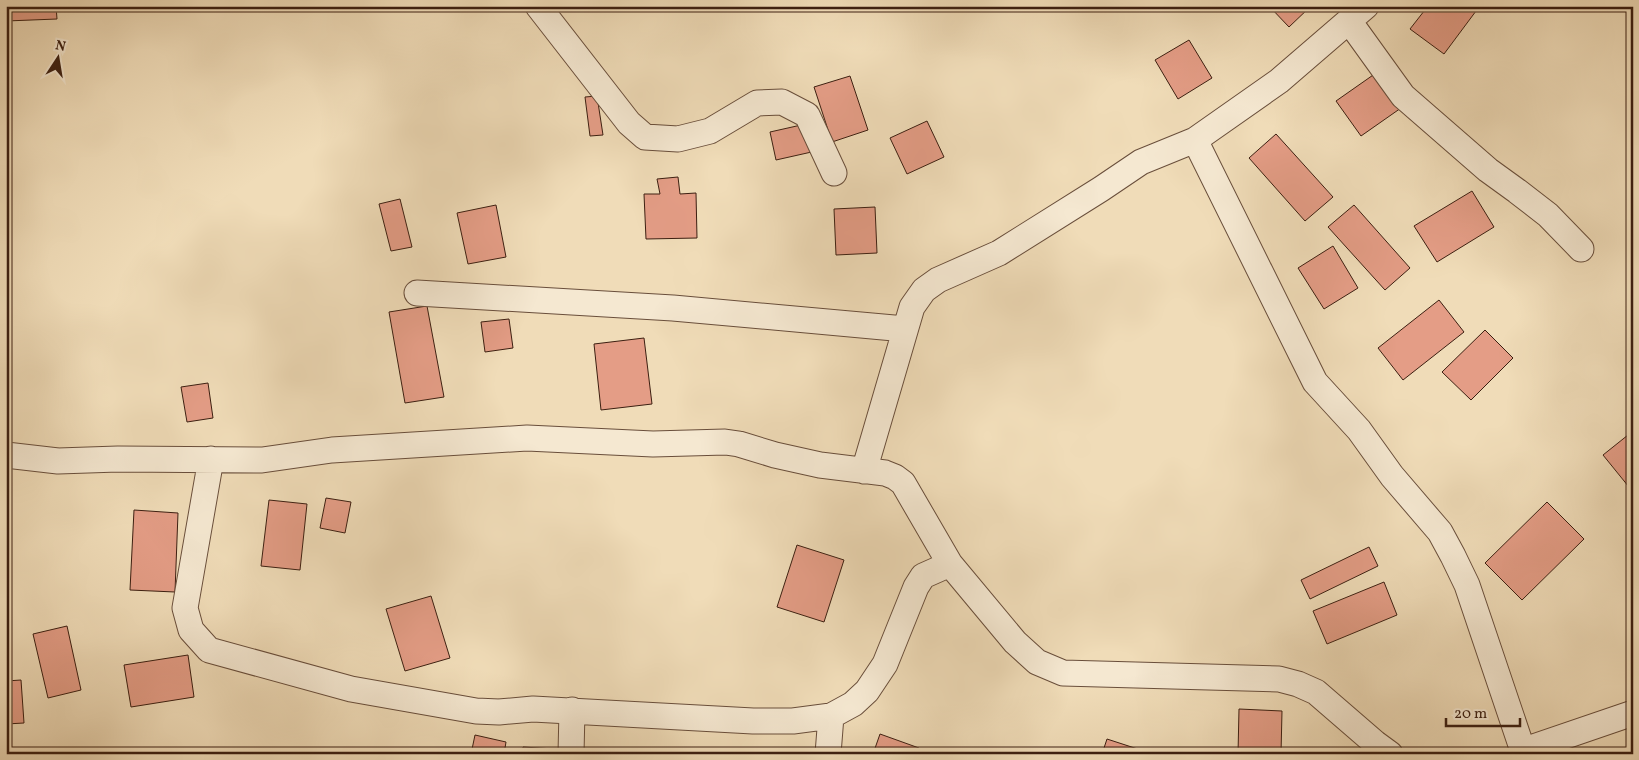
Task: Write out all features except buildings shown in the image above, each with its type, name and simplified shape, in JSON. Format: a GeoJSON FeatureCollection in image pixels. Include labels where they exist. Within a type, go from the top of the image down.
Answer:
{"type":"FeatureCollection","features":[{"type":"Feature","properties":{"kind":"street"},"geometry":{"type":"LineString","coordinates":[[538,6],[629,123],[645,137],[678,139],[710,131],[757,102],[782,102],[807,115],[834,173]]}},
{"type":"Feature","properties":{"kind":"street"},"geometry":{"type":"LineString","coordinates":[[864,471],[904,329],[912,307],[924,290],[938,280],[999,253],[1141,162],[1195,140],[1279,81],[1359,11],[1403,96],[1488,170],[1548,215],[1581,249]]}},
{"type":"Feature","properties":{"kind":"street"},"geometry":{"type":"LineString","coordinates":[[1195,140],[1315,382],[1358,430],[1392,476],[1440,532],[1453,556],[1467,585],[1522,753],[1633,713]]}},
{"type":"Feature","properties":{"kind":"street"},"geometry":{"type":"LineString","coordinates":[[417,293],[673,308],[904,329]]}},
{"type":"Feature","properties":{"kind":"street"},"geometry":{"type":"LineString","coordinates":[[6,455],[58,461],[118,459],[262,460],[332,450],[527,438],[653,444],[724,442],[740,444],[775,455],[820,465],[885,473],[896,477],[903,483],[950,564],[1015,642],[1037,662],[1063,673],[1279,679],[1298,684],[1316,692],[1390,754]]}},
{"type":"Feature","properties":{"kind":"street"},"geometry":{"type":"LineString","coordinates":[[211,459],[186,608],[191,630],[209,650],[351,690],[476,711],[572,710],[753,721],[793,720],[831,716],[853,704],[872,684],[885,664],[916,587],[923,576],[950,564]]}},
{"type":"Feature","properties":{"kind":"street"},"geometry":{"type":"LineString","coordinates":[[571,754],[572,710]]}},
{"type":"Feature","properties":{"kind":"street"},"geometry":{"type":"LineString","coordinates":[[828,754],[831,716]]}}]}
